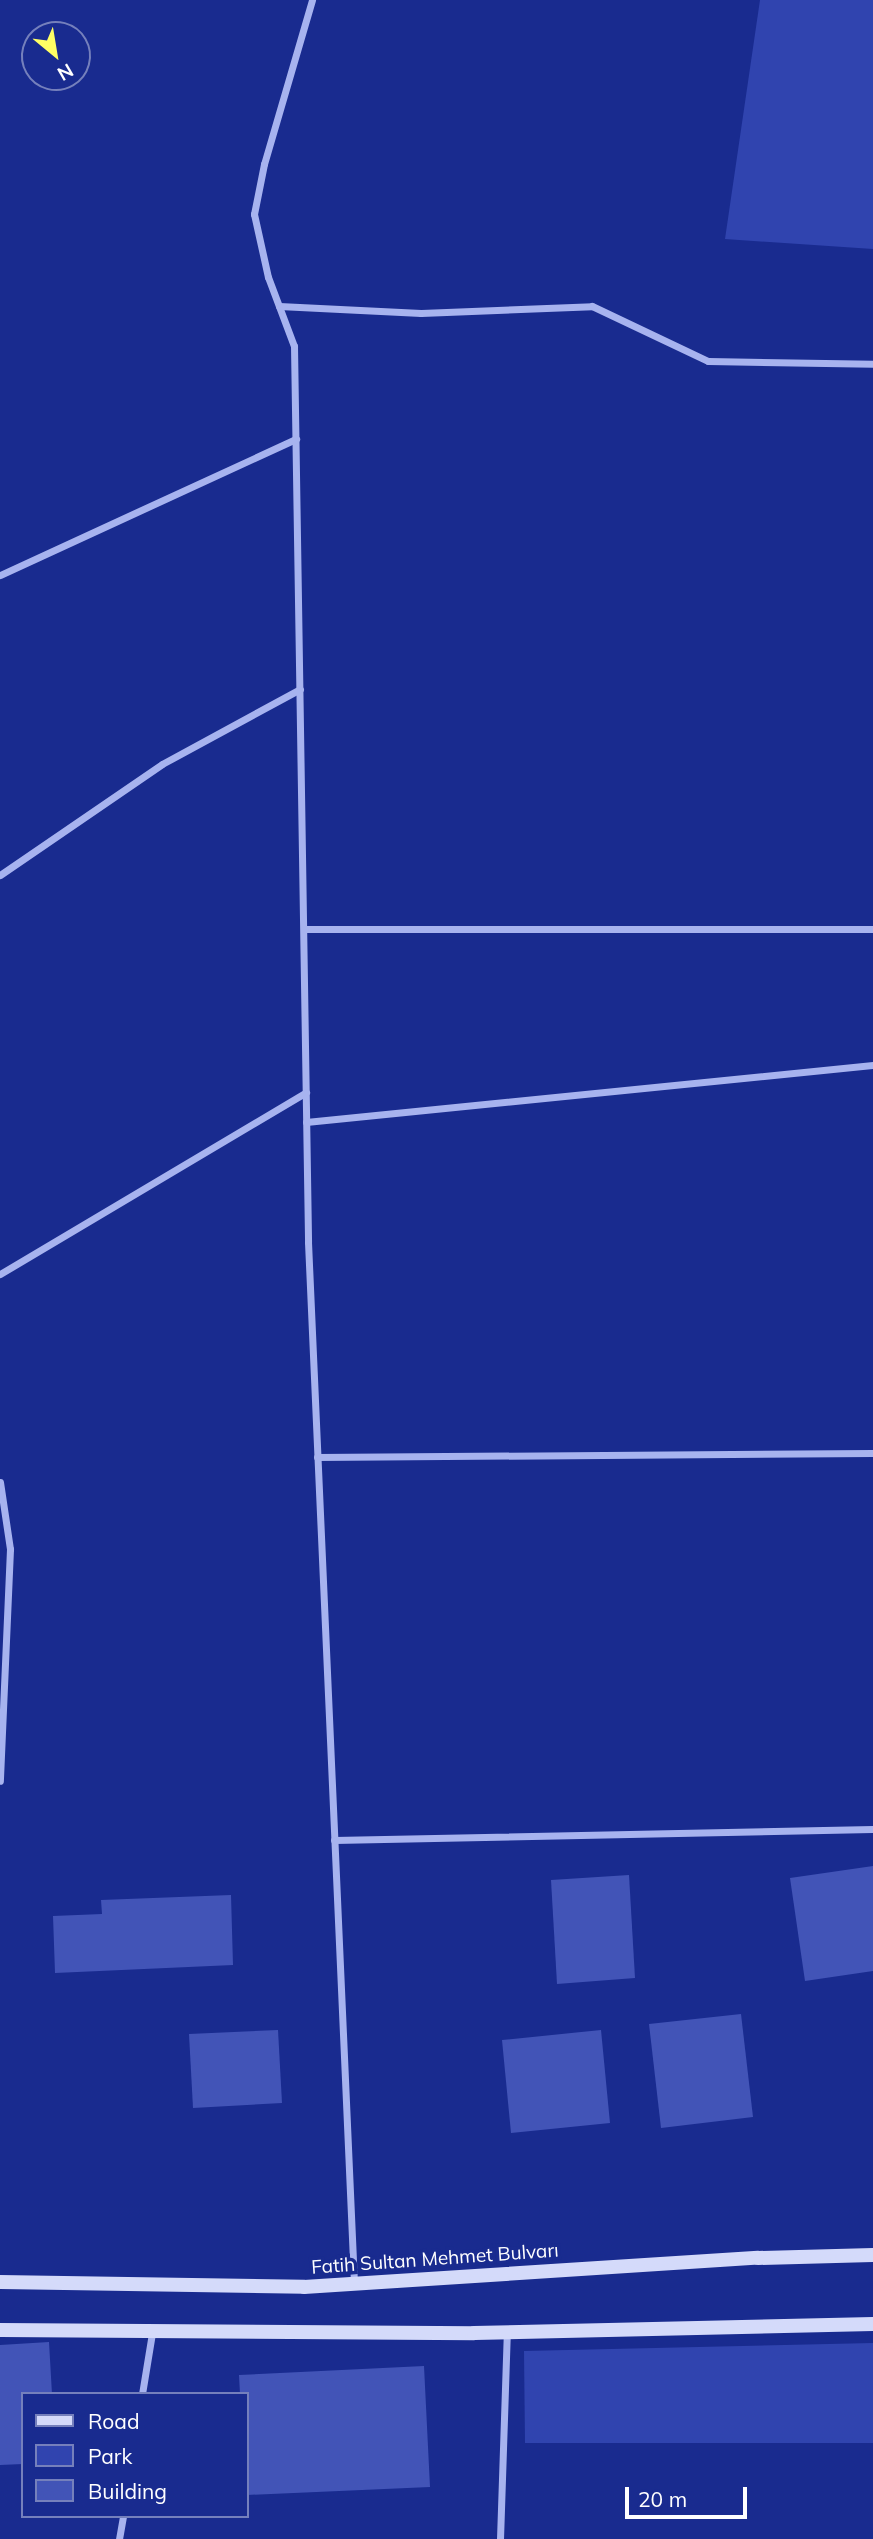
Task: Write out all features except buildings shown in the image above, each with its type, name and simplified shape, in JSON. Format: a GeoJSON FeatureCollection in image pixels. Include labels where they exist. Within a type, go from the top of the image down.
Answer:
{"type":"FeatureCollection","features":[{"type":"Feature","properties":{"kind":"main road","name":"Fatih Sultan Mehmet Bulvarı"},"geometry":{"type":"LineString","coordinates":[[0,2282],[304,2287],[758,2258],[873,2255]]}},
{"type":"Feature","properties":{"kind":"main road"},"geometry":{"type":"LineString","coordinates":[[0,2330],[152,2333],[507,2332],[873,2324]]}},
{"type":"Feature","properties":{"kind":"street"},"geometry":{"type":"LineString","coordinates":[[312,0],[264,164],[254,214],[268,277],[294,346],[308,1242],[354,2284]]}},
{"type":"Feature","properties":{"kind":"street"},"geometry":{"type":"LineString","coordinates":[[279,306],[421,313],[592,306],[708,361],[873,364]]}},
{"type":"Feature","properties":{"kind":"street"},"geometry":{"type":"LineString","coordinates":[[0,575],[296,439]]}},
{"type":"Feature","properties":{"kind":"street"},"geometry":{"type":"LineString","coordinates":[[0,875],[162,764],[300,689]]}},
{"type":"Feature","properties":{"kind":"street"},"geometry":{"type":"LineString","coordinates":[[304,929],[873,929]]}},
{"type":"Feature","properties":{"kind":"street"},"geometry":{"type":"LineString","coordinates":[[306,1122],[873,1065]]}},
{"type":"Feature","properties":{"kind":"street"},"geometry":{"type":"LineString","coordinates":[[0,1273],[306,1092]]}},
{"type":"Feature","properties":{"kind":"street"},"geometry":{"type":"LineString","coordinates":[[317,1457],[873,1453]]}},
{"type":"Feature","properties":{"kind":"street"},"geometry":{"type":"LineString","coordinates":[[0,1482],[10,1549],[0,1781]]}},
{"type":"Feature","properties":{"kind":"street"},"geometry":{"type":"LineString","coordinates":[[334,1840],[873,1829]]}},
{"type":"Feature","properties":{"kind":"street"},"geometry":{"type":"LineString","coordinates":[[499,2539],[507,2332]]}},
{"type":"Feature","properties":{"kind":"street"},"geometry":{"type":"LineString","coordinates":[[142,2392],[152,2333]]}},
{"type":"Feature","properties":{"kind":"street"},"geometry":{"type":"LineString","coordinates":[[119,2539],[123,2518]]}},
{"type":"Feature","properties":{"kind":"green space"},"geometry":{"type":"Polygon","coordinates":[[[760,0],[873,0],[873,249],[725,239],[760,0]]]}},
{"type":"Feature","properties":{"kind":"green space"},"geometry":{"type":"Polygon","coordinates":[[[873,2343],[873,2443],[525,2443],[524,2351],[873,2343]]]}}]}
